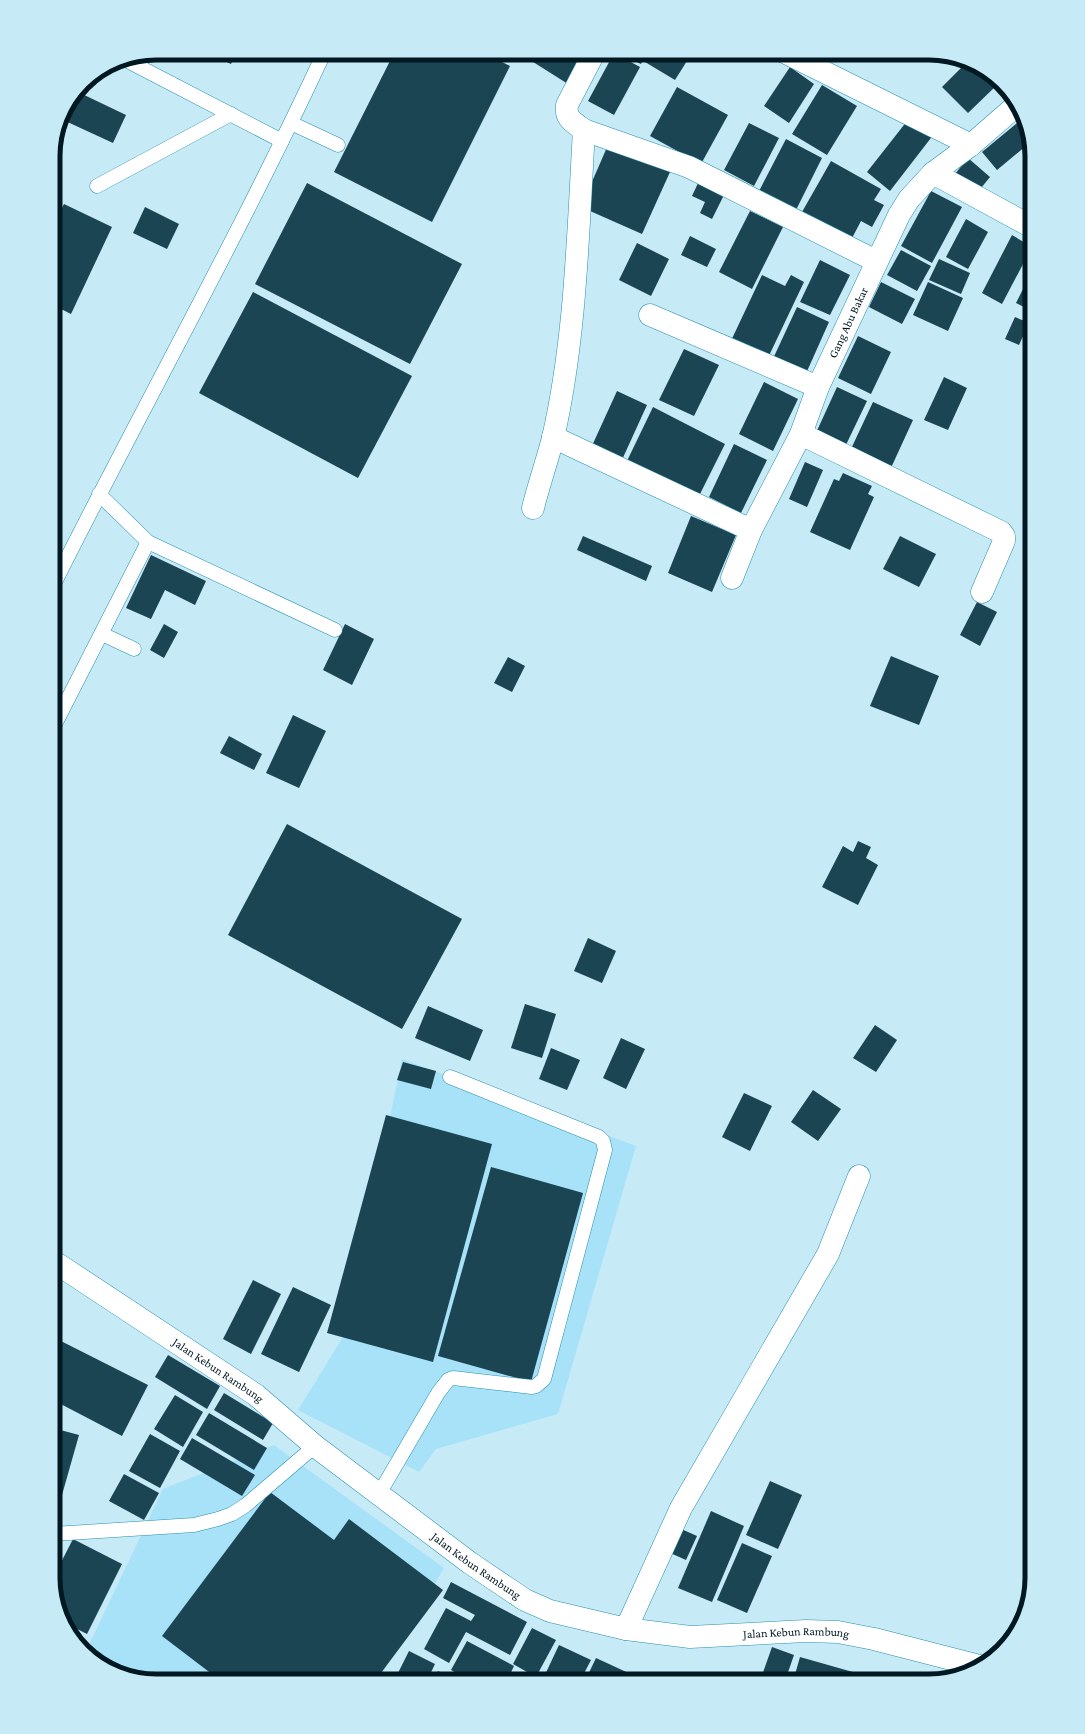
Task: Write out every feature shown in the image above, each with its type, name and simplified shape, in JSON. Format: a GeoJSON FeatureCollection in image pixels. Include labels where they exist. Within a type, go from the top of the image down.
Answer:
{"type":"FeatureCollection","features":[{"type":"Feature","properties":{"kind":"street"},"geometry":{"type":"LineString","coordinates":[[590,60],[567,105],[566,113],[571,120],[584,130],[688,167],[876,261]]}},
{"type":"Feature","properties":{"kind":"street"},"geometry":{"type":"LineString","coordinates":[[800,60],[971,145]]}},
{"type":"Feature","properties":{"kind":"street","name":"Gang Abu Bakar"},"geometry":{"type":"LineString","coordinates":[[732,578],[752,530],[800,434],[818,387],[876,261],[899,215],[909,199],[933,173],[971,145],[1012,109]]}},
{"type":"Feature","properties":{"kind":"street"},"geometry":{"type":"LineString","coordinates":[[533,508],[553,437],[568,350],[575,281],[584,130]]}},
{"type":"Feature","properties":{"kind":"street"},"geometry":{"type":"LineString","coordinates":[[933,173],[1025,223]]}},
{"type":"Feature","properties":{"kind":"street"},"geometry":{"type":"LineString","coordinates":[[650,315],[818,387]]}},
{"type":"Feature","properties":{"kind":"street"},"geometry":{"type":"LineString","coordinates":[[800,434],[1001,532],[1004,536],[1004,541],[982,592]]}},
{"type":"Feature","properties":{"kind":"street"},"geometry":{"type":"LineString","coordinates":[[553,437],[752,530]]}},
{"type":"Feature","properties":{"kind":"street"},"geometry":{"type":"LineString","coordinates":[[626,1629],[681,1508],[828,1254],[859,1176]]}},
{"type":"Feature","properties":{"kind":"street","name":"Jalan Kebun Rambung"},"geometry":{"type":"LineString","coordinates":[[60,1266],[256,1395],[315,1446],[470,1563],[525,1600],[550,1611],[626,1629],[690,1637],[806,1631],[838,1632],[874,1639],[971,1664]]}},
{"type":"Feature","properties":{"kind":"lane"},"geometry":{"type":"LineString","coordinates":[[60,572],[282,141],[321,60]]}},
{"type":"Feature","properties":{"kind":"lane"},"geometry":{"type":"LineString","coordinates":[[132,63],[282,141]]}},
{"type":"Feature","properties":{"kind":"lane"},"geometry":{"type":"LineString","coordinates":[[97,186],[231,114]]}},
{"type":"Feature","properties":{"kind":"lane"},"geometry":{"type":"LineString","coordinates":[[291,123],[338,145]]}},
{"type":"Feature","properties":{"kind":"lane"},"geometry":{"type":"LineString","coordinates":[[99,494],[148,542],[335,630]]}},
{"type":"Feature","properties":{"kind":"lane"},"geometry":{"type":"LineString","coordinates":[[60,715],[148,542]]}},
{"type":"Feature","properties":{"kind":"lane"},"geometry":{"type":"LineString","coordinates":[[102,634],[134,649]]}},
{"type":"Feature","properties":{"kind":"lane"},"geometry":{"type":"LineString","coordinates":[[379,1494],[438,1393],[448,1380],[453,1378],[532,1387],[536,1386],[544,1378],[605,1150],[603,1141],[599,1138],[450,1077]]}},
{"type":"Feature","properties":{"kind":"lane"},"geometry":{"type":"LineString","coordinates":[[60,1534],[194,1525],[218,1519],[232,1514],[246,1505],[315,1446]]}},
{"type":"Feature","properties":{"kind":"shaded area"},"geometry":{"type":"Polygon","coordinates":[[[402,1059],[636,1146],[558,1414],[436,1449],[419,1472],[298,1410],[346,1332],[402,1059]]]}},
{"type":"Feature","properties":{"kind":"shaded area"},"geometry":{"type":"Polygon","coordinates":[[[274,1445],[444,1568],[382,1674],[150,1674],[125,1669],[103,1658],[89,1646],[163,1489],[274,1445]]]}},
{"type":"Feature","properties":{"kind":"building"},"geometry":{"type":"Polygon","coordinates":[[[223,60],[233,60],[231,64],[223,60]]]}},
{"type":"Feature","properties":{"kind":"building"},"geometry":{"type":"Polygon","coordinates":[[[390,60],[498,60],[510,66],[432,222],[334,172],[390,60]]]}},
{"type":"Feature","properties":{"kind":"building"},"geometry":{"type":"Polygon","coordinates":[[[530,60],[583,60],[568,84],[530,60]]]}},
{"type":"Feature","properties":{"kind":"building"},"geometry":{"type":"Polygon","coordinates":[[[610,60],[627,60],[640,67],[614,115],[588,101],[610,60]]]}},
{"type":"Feature","properties":{"kind":"building"},"geometry":{"type":"Polygon","coordinates":[[[633,60],[643,60],[641,64],[633,60]]]}},
{"type":"Feature","properties":{"kind":"building"},"geometry":{"type":"Polygon","coordinates":[[[646,60],[688,60],[675,80],[645,62],[646,60]]]}},
{"type":"Feature","properties":{"kind":"building"},"geometry":{"type":"Polygon","coordinates":[[[963,66],[982,76],[995,87],[968,113],[942,87],[963,66]]]}},
{"type":"Feature","properties":{"kind":"building"},"geometry":{"type":"Polygon","coordinates":[[[790,67],[814,84],[789,123],[764,106],[790,67]]]}},
{"type":"Feature","properties":{"kind":"building"},"geometry":{"type":"Polygon","coordinates":[[[822,85],[857,106],[827,155],[792,134],[822,85]]]}},
{"type":"Feature","properties":{"kind":"building"},"geometry":{"type":"Polygon","coordinates":[[[677,87],[728,115],[701,164],[650,136],[677,87]]]}},
{"type":"Feature","properties":{"kind":"building"},"geometry":{"type":"Polygon","coordinates":[[[83,94],[126,115],[113,143],[66,122],[76,103],[83,94]]]}},
{"type":"Feature","properties":{"kind":"building"},"geometry":{"type":"Polygon","coordinates":[[[911,116],[934,134],[890,191],[867,172],[911,116]]]}},
{"type":"Feature","properties":{"kind":"building"},"geometry":{"type":"Polygon","coordinates":[[[1019,122],[1024,147],[997,170],[982,152],[1019,122]]]}},
{"type":"Feature","properties":{"kind":"building"},"geometry":{"type":"Polygon","coordinates":[[[749,123],[779,138],[754,186],[724,170],[749,123]]]}},
{"type":"Feature","properties":{"kind":"building"},"geometry":{"type":"Polygon","coordinates":[[[786,139],[822,158],[794,214],[757,195],[786,139]]]}},
{"type":"Feature","properties":{"kind":"building"},"geometry":{"type":"Polygon","coordinates":[[[608,145],[670,172],[642,234],[581,207],[608,145]]]}},
{"type":"Feature","properties":{"kind":"building"},"geometry":{"type":"Polygon","coordinates":[[[968,158],[990,177],[977,193],[955,174],[968,158]]]}},
{"type":"Feature","properties":{"kind":"building"},"geometry":{"type":"Polygon","coordinates":[[[831,161],[881,189],[874,200],[884,205],[872,227],[861,221],[851,240],[802,212],[831,161]]]}},
{"type":"Feature","properties":{"kind":"building"},"geometry":{"type":"Polygon","coordinates":[[[699,181],[725,193],[712,219],[700,213],[705,202],[692,196],[699,181]]]}},
{"type":"Feature","properties":{"kind":"building"},"geometry":{"type":"Polygon","coordinates":[[[307,183],[462,264],[410,364],[255,284],[307,183]]]}},
{"type":"Feature","properties":{"kind":"building"},"geometry":{"type":"Polygon","coordinates":[[[931,191],[962,207],[932,263],[901,246],[931,191]]]}},
{"type":"Feature","properties":{"kind":"building"},"geometry":{"type":"Polygon","coordinates":[[[64,204],[112,227],[71,314],[60,308],[60,212],[64,204]]]}},
{"type":"Feature","properties":{"kind":"building"},"geometry":{"type":"Polygon","coordinates":[[[145,207],[179,224],[167,249],[133,233],[145,207]]]}},
{"type":"Feature","properties":{"kind":"building"},"geometry":{"type":"Polygon","coordinates":[[[750,211],[783,227],[752,289],[719,272],[750,211]]]}},
{"type":"Feature","properties":{"kind":"building"},"geometry":{"type":"Polygon","coordinates":[[[966,219],[988,232],[968,269],[946,257],[966,219]]]}},
{"type":"Feature","properties":{"kind":"building"},"geometry":{"type":"Polygon","coordinates":[[[1012,235],[1025,243],[1025,260],[1002,304],[982,293],[1012,235]]]}},
{"type":"Feature","properties":{"kind":"building"},"geometry":{"type":"Polygon","coordinates":[[[690,236],[716,249],[707,267],[681,255],[690,236]]]}},
{"type":"Feature","properties":{"kind":"building"},"geometry":{"type":"Polygon","coordinates":[[[637,243],[669,259],[651,296],[619,280],[637,243]]]}},
{"type":"Feature","properties":{"kind":"building"},"geometry":{"type":"Polygon","coordinates":[[[901,250],[931,266],[917,291],[887,275],[901,250]]]}},
{"type":"Feature","properties":{"kind":"building"},"geometry":{"type":"Polygon","coordinates":[[[939,259],[970,273],[961,294],[929,280],[939,259]]]}},
{"type":"Feature","properties":{"kind":"building"},"geometry":{"type":"Polygon","coordinates":[[[820,260],[850,275],[830,315],[800,302],[820,260]]]}},
{"type":"Feature","properties":{"kind":"building"},"geometry":{"type":"Polygon","coordinates":[[[762,275],[785,286],[791,275],[804,282],[766,362],[729,345],[762,275]]]}},
{"type":"Feature","properties":{"kind":"building"},"geometry":{"type":"Polygon","coordinates":[[[881,282],[915,299],[902,324],[869,307],[881,282]]]}},
{"type":"Feature","properties":{"kind":"building"},"geometry":{"type":"Polygon","coordinates":[[[928,282],[963,298],[948,331],[913,315],[928,282]]]}},
{"type":"Feature","properties":{"kind":"building"},"geometry":{"type":"Polygon","coordinates":[[[1025,285],[1025,308],[1016,303],[1025,285]]]}},
{"type":"Feature","properties":{"kind":"building"},"geometry":{"type":"Polygon","coordinates":[[[253,292],[412,376],[358,478],[199,393],[253,292]]]}},
{"type":"Feature","properties":{"kind":"building"},"geometry":{"type":"Polygon","coordinates":[[[797,307],[829,322],[804,378],[771,363],[797,307]]]}},
{"type":"Feature","properties":{"kind":"building"},"geometry":{"type":"Polygon","coordinates":[[[1015,317],[1025,321],[1025,332],[1019,345],[1005,339],[1015,317]]]}},
{"type":"Feature","properties":{"kind":"building"},"geometry":{"type":"Polygon","coordinates":[[[858,336],[891,352],[871,394],[838,378],[858,336]]]}},
{"type":"Feature","properties":{"kind":"building"},"geometry":{"type":"Polygon","coordinates":[[[684,349],[719,365],[694,416],[659,400],[684,349]]]}},
{"type":"Feature","properties":{"kind":"building"},"geometry":{"type":"Polygon","coordinates":[[[944,377],[967,388],[948,430],[924,420],[944,377]]]}},
{"type":"Feature","properties":{"kind":"building"},"geometry":{"type":"Polygon","coordinates":[[[764,382],[798,399],[773,451],[739,434],[764,382]]]}},
{"type":"Feature","properties":{"kind":"building"},"geometry":{"type":"Polygon","coordinates":[[[837,387],[867,401],[844,449],[815,435],[837,387]]]}},
{"type":"Feature","properties":{"kind":"building"},"geometry":{"type":"Polygon","coordinates":[[[617,391],[647,405],[621,462],[591,448],[617,391]]]}},
{"type":"Feature","properties":{"kind":"building"},"geometry":{"type":"Polygon","coordinates":[[[873,402],[913,420],[890,470],[850,451],[873,402]]]}},
{"type":"Feature","properties":{"kind":"building"},"geometry":{"type":"Polygon","coordinates":[[[653,407],[725,444],[699,496],[627,461],[653,407]]]}},
{"type":"Feature","properties":{"kind":"building"},"geometry":{"type":"Polygon","coordinates":[[[734,444],[767,460],[741,513],[709,497],[734,444]]]}},
{"type":"Feature","properties":{"kind":"building"},"geometry":{"type":"Polygon","coordinates":[[[805,462],[823,470],[807,507],[789,499],[805,462]]]}},
{"type":"Feature","properties":{"kind":"building"},"geometry":{"type":"Polygon","coordinates":[[[843,473],[872,486],[868,494],[874,497],[850,550],[810,532],[834,479],[839,481],[843,473]]]}},
{"type":"Feature","properties":{"kind":"building"},"geometry":{"type":"Polygon","coordinates":[[[691,516],[736,535],[712,592],[668,573],[691,516]]]}},
{"type":"Feature","properties":{"kind":"building"},"geometry":{"type":"Polygon","coordinates":[[[583,536],[652,566],[646,581],[577,550],[583,536]]]}},
{"type":"Feature","properties":{"kind":"building"},"geometry":{"type":"Polygon","coordinates":[[[900,536],[936,554],[919,587],[883,569],[900,536]]]}},
{"type":"Feature","properties":{"kind":"building"},"geometry":{"type":"Polygon","coordinates":[[[151,555],[206,581],[195,605],[165,590],[151,619],[126,608],[151,555]]]}},
{"type":"Feature","properties":{"kind":"building"},"geometry":{"type":"Polygon","coordinates":[[[977,602],[997,612],[980,646],[960,635],[977,602]]]}},
{"type":"Feature","properties":{"kind":"building"},"geometry":{"type":"Polygon","coordinates":[[[164,624],[178,632],[164,658],[150,650],[164,624]]]}},
{"type":"Feature","properties":{"kind":"building"},"geometry":{"type":"Polygon","coordinates":[[[345,624],[374,639],[352,685],[323,670],[345,624]]]}},
{"type":"Feature","properties":{"kind":"building"},"geometry":{"type":"Polygon","coordinates":[[[891,656],[939,676],[919,725],[870,706],[891,656]]]}},
{"type":"Feature","properties":{"kind":"building"},"geometry":{"type":"Polygon","coordinates":[[[508,657],[525,666],[512,692],[494,683],[508,657]]]}},
{"type":"Feature","properties":{"kind":"building"},"geometry":{"type":"Polygon","coordinates":[[[293,715],[326,731],[299,788],[266,773],[293,715]]]}},
{"type":"Feature","properties":{"kind":"building"},"geometry":{"type":"Polygon","coordinates":[[[229,736],[262,754],[254,770],[220,753],[229,736]]]}},
{"type":"Feature","properties":{"kind":"building"},"geometry":{"type":"Polygon","coordinates":[[[287,824],[462,919],[402,1029],[228,935],[287,824]]]}},
{"type":"Feature","properties":{"kind":"building"},"geometry":{"type":"Polygon","coordinates":[[[858,841],[871,847],[866,858],[878,865],[858,905],[822,887],[843,846],[853,852],[858,841]]]}},
{"type":"Feature","properties":{"kind":"building"},"geometry":{"type":"Polygon","coordinates":[[[588,938],[616,951],[602,983],[574,971],[588,938]]]}},
{"type":"Feature","properties":{"kind":"building"},"geometry":{"type":"Polygon","coordinates":[[[525,1004],[556,1014],[542,1058],[511,1048],[525,1004]]]}},
{"type":"Feature","properties":{"kind":"building"},"geometry":{"type":"Polygon","coordinates":[[[428,1006],[483,1030],[470,1061],[415,1038],[428,1006]]]}},
{"type":"Feature","properties":{"kind":"building"},"geometry":{"type":"Polygon","coordinates":[[[875,1025],[897,1040],[876,1072],[853,1058],[875,1025]]]}},
{"type":"Feature","properties":{"kind":"building"},"geometry":{"type":"Polygon","coordinates":[[[621,1038],[645,1049],[626,1089],[603,1078],[621,1038]]]}},
{"type":"Feature","properties":{"kind":"building"},"geometry":{"type":"Polygon","coordinates":[[[551,1048],[580,1060],[567,1090],[539,1079],[551,1048]]]}},
{"type":"Feature","properties":{"kind":"building"},"geometry":{"type":"Polygon","coordinates":[[[403,1062],[436,1071],[431,1089],[397,1080],[403,1062]]]}},
{"type":"Feature","properties":{"kind":"building"},"geometry":{"type":"Polygon","coordinates":[[[813,1090],[841,1109],[818,1141],[791,1122],[813,1090]]]}},
{"type":"Feature","properties":{"kind":"building"},"geometry":{"type":"Polygon","coordinates":[[[744,1093],[772,1106],[750,1151],[722,1137],[744,1093]]]}},
{"type":"Feature","properties":{"kind":"building"},"geometry":{"type":"Polygon","coordinates":[[[386,1115],[492,1144],[433,1362],[327,1333],[386,1115]]]}},
{"type":"Feature","properties":{"kind":"building"},"geometry":{"type":"Polygon","coordinates":[[[491,1167],[583,1193],[531,1382],[438,1356],[491,1167]]]}},
{"type":"Feature","properties":{"kind":"building"},"geometry":{"type":"Polygon","coordinates":[[[253,1280],[281,1294],[251,1354],[223,1339],[253,1280]]]}},
{"type":"Feature","properties":{"kind":"building"},"geometry":{"type":"Polygon","coordinates":[[[293,1287],[331,1305],[299,1372],[261,1354],[293,1287]]]}},
{"type":"Feature","properties":{"kind":"building"},"geometry":{"type":"Polygon","coordinates":[[[60,1341],[148,1385],[122,1436],[60,1404],[60,1341]]]}},
{"type":"Feature","properties":{"kind":"building"},"geometry":{"type":"Polygon","coordinates":[[[168,1355],[220,1386],[207,1409],[155,1377],[168,1355]]]}},
{"type":"Feature","properties":{"kind":"building"},"geometry":{"type":"Polygon","coordinates":[[[224,1393],[273,1423],[263,1440],[214,1410],[224,1393]]]}},
{"type":"Feature","properties":{"kind":"building"},"geometry":{"type":"Polygon","coordinates":[[[175,1395],[203,1412],[183,1447],[154,1429],[175,1395]]]}},
{"type":"Feature","properties":{"kind":"building"},"geometry":{"type":"Polygon","coordinates":[[[209,1413],[267,1448],[254,1470],[196,1435],[209,1413]]]}},
{"type":"Feature","properties":{"kind":"building"},"geometry":{"type":"Polygon","coordinates":[[[60,1430],[79,1435],[62,1495],[60,1495],[60,1430]]]}},
{"type":"Feature","properties":{"kind":"building"},"geometry":{"type":"Polygon","coordinates":[[[150,1434],[180,1451],[160,1488],[129,1471],[150,1434]]]}},
{"type":"Feature","properties":{"kind":"building"},"geometry":{"type":"Polygon","coordinates":[[[192,1438],[255,1475],[242,1496],[180,1459],[192,1438]]]}},
{"type":"Feature","properties":{"kind":"building"},"geometry":{"type":"Polygon","coordinates":[[[124,1474],[159,1493],[144,1520],[109,1501],[124,1474]]]}},
{"type":"Feature","properties":{"kind":"building"},"geometry":{"type":"Polygon","coordinates":[[[770,1481],[802,1495],[778,1549],[746,1535],[770,1481]]]}},
{"type":"Feature","properties":{"kind":"building"},"geometry":{"type":"Polygon","coordinates":[[[270,1492],[334,1540],[349,1519],[443,1590],[380,1674],[212,1674],[162,1636],[270,1492]]]}},
{"type":"Feature","properties":{"kind":"building"},"geometry":{"type":"Polygon","coordinates":[[[711,1511],[744,1526],[712,1602],[678,1588],[711,1511]]]}},
{"type":"Feature","properties":{"kind":"building"},"geometry":{"type":"Polygon","coordinates":[[[679,1528],[697,1536],[686,1560],[668,1552],[679,1528]]]}},
{"type":"Feature","properties":{"kind":"building"},"geometry":{"type":"Polygon","coordinates":[[[73,1539],[122,1564],[87,1634],[74,1628],[65,1609],[60,1584],[60,1564],[73,1539]]]}},
{"type":"Feature","properties":{"kind":"building"},"geometry":{"type":"Polygon","coordinates":[[[742,1543],[772,1556],[747,1613],[717,1600],[742,1543]]]}},
{"type":"Feature","properties":{"kind":"building"},"geometry":{"type":"Polygon","coordinates":[[[451,1582],[527,1622],[510,1655],[466,1632],[449,1663],[424,1649],[446,1608],[471,1621],[475,1615],[443,1598],[451,1582]]]}},
{"type":"Feature","properties":{"kind":"building"},"geometry":{"type":"Polygon","coordinates":[[[532,1628],[556,1640],[538,1674],[531,1674],[513,1664],[532,1628]]]}},
{"type":"Feature","properties":{"kind":"building"},"geometry":{"type":"Polygon","coordinates":[[[467,1641],[514,1666],[510,1674],[458,1674],[451,1670],[467,1641]]]}},
{"type":"Feature","properties":{"kind":"building"},"geometry":{"type":"Polygon","coordinates":[[[559,1645],[591,1660],[584,1674],[545,1674],[559,1645]]]}},
{"type":"Feature","properties":{"kind":"building"},"geometry":{"type":"Polygon","coordinates":[[[772,1647],[794,1655],[787,1674],[762,1674],[772,1647]]]}},
{"type":"Feature","properties":{"kind":"building"},"geometry":{"type":"Polygon","coordinates":[[[409,1651],[435,1664],[430,1674],[398,1674],[409,1651]]]}},
{"type":"Feature","properties":{"kind":"building"},"geometry":{"type":"Polygon","coordinates":[[[800,1657],[860,1674],[795,1674],[800,1657]]]}},
{"type":"Feature","properties":{"kind":"building"},"geometry":{"type":"Polygon","coordinates":[[[596,1658],[631,1674],[588,1674],[596,1658]]]}},
{"type":"Feature","properties":{"kind":"building"},"geometry":{"type":"Polygon","coordinates":[[[438,1671],[444,1674],[436,1674],[438,1671]]]}}]}
